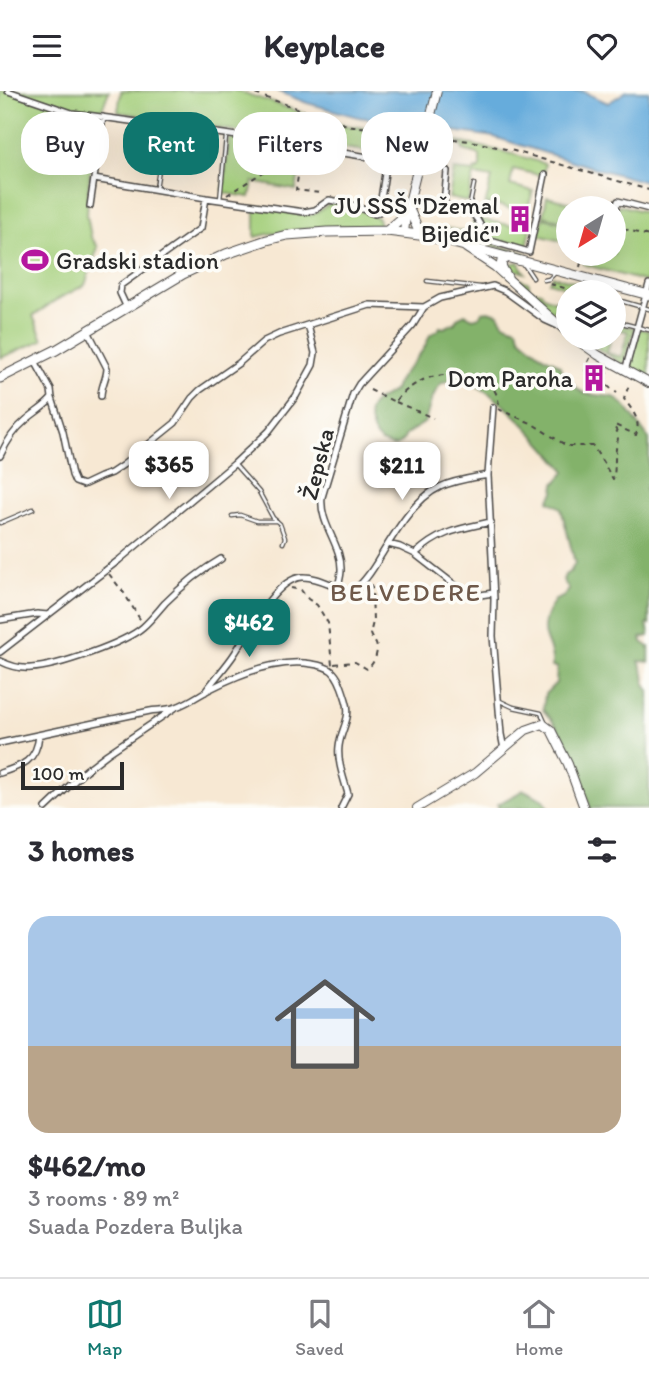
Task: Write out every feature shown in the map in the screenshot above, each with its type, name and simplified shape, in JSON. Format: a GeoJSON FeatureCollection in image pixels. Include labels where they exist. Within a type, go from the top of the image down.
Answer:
{"type":"FeatureCollection","features":[{"type":"Feature","properties":{"kind":"main road"},"geometry":{"type":"LineString","coordinates":[[404,233],[437,91]]}},
{"type":"Feature","properties":{"kind":"main road"},"geometry":{"type":"LineString","coordinates":[[387,231],[407,211]]}},
{"type":"Feature","properties":{"kind":"main road"},"geometry":{"type":"LineString","coordinates":[[407,211],[417,227],[427,236]]}},
{"type":"Feature","properties":{"kind":"main road"},"geometry":{"type":"LineString","coordinates":[[0,378],[88,331],[183,274],[226,254],[267,240],[311,233],[387,231],[427,236],[648,291]]}},
{"type":"Feature","properties":{"kind":"main road"},"geometry":{"type":"LineString","coordinates":[[461,245],[507,277],[556,323]]}},
{"type":"Feature","properties":{"kind":"main road"},"geometry":{"type":"LineString","coordinates":[[507,277],[501,266],[502,261],[508,257]]}},
{"type":"Feature","properties":{"kind":"main road"},"geometry":{"type":"LineString","coordinates":[[591,350],[649,383]]}},
{"type":"Feature","properties":{"kind":"main road"},"geometry":{"type":"LineString","coordinates":[[418,808],[475,773],[526,730],[545,725],[551,730],[568,764],[584,808]]}},
{"type":"Feature","properties":{"kind":"street"},"geometry":{"type":"LineString","coordinates":[[8,91],[69,112]]}},
{"type":"Feature","properties":{"kind":"street"},"geometry":{"type":"LineString","coordinates":[[219,134],[233,136]]}},
{"type":"Feature","properties":{"kind":"street"},"geometry":{"type":"LineString","coordinates":[[90,207],[95,175]]}},
{"type":"Feature","properties":{"kind":"street"},"geometry":{"type":"LineString","coordinates":[[94,179],[304,212],[315,210],[329,200],[336,200],[375,213],[379,212],[385,175]]}},
{"type":"Feature","properties":{"kind":"street"},"geometry":{"type":"LineString","coordinates":[[447,175],[444,203],[471,213],[487,240],[529,251]]}},
{"type":"Feature","properties":{"kind":"street"},"geometry":{"type":"LineString","coordinates":[[524,261],[529,251],[545,175]]}},
{"type":"Feature","properties":{"kind":"street"},"geometry":{"type":"LineString","coordinates":[[127,308],[120,293],[121,285],[201,228],[206,198]]}},
{"type":"Feature","properties":{"kind":"street"},"geometry":{"type":"LineString","coordinates":[[626,203],[649,209]]}},
{"type":"Feature","properties":{"kind":"street"},"geometry":{"type":"LineString","coordinates":[[35,361],[51,390],[72,475],[75,482],[83,485],[111,473],[165,432],[200,390],[264,341],[308,325],[370,305],[424,307],[440,299],[493,286],[556,325]]}},
{"type":"Feature","properties":{"kind":"street"},"geometry":{"type":"LineString","coordinates":[[625,371],[637,327],[646,308],[648,291]]}},
{"type":"Feature","properties":{"kind":"street","name":"Žepska"},"geometry":{"type":"LineString","coordinates":[[338,587],[341,562],[323,517],[321,497],[353,394],[413,325],[424,307]]}},
{"type":"Feature","properties":{"kind":"street"},"geometry":{"type":"LineString","coordinates":[[0,652],[107,570],[234,464],[269,431],[296,395],[313,365],[315,353],[308,325]]}},
{"type":"Feature","properties":{"kind":"street"},"geometry":{"type":"LineString","coordinates":[[88,331],[107,368],[101,387],[102,396]]}},
{"type":"Feature","properties":{"kind":"street"},"geometry":{"type":"LineString","coordinates":[[0,456],[21,424],[52,398]]}},
{"type":"Feature","properties":{"kind":"street"},"geometry":{"type":"LineString","coordinates":[[496,408],[488,475],[494,593],[493,636],[504,749]]}},
{"type":"Feature","properties":{"kind":"street"},"geometry":{"type":"LineString","coordinates":[[0,440],[8,441]]}},
{"type":"Feature","properties":{"kind":"street"},"geometry":{"type":"LineString","coordinates":[[205,692],[261,611],[283,586],[295,578],[313,578],[349,594],[370,573],[418,504],[433,490],[458,481],[488,475]]}},
{"type":"Feature","properties":{"kind":"street"},"geometry":{"type":"LineString","coordinates":[[415,554],[447,532],[491,522]]}},
{"type":"Feature","properties":{"kind":"street"},"geometry":{"type":"LineString","coordinates":[[388,544],[415,554],[465,593],[474,596],[494,593]]}},
{"type":"Feature","properties":{"kind":"street"},"geometry":{"type":"LineString","coordinates":[[0,661],[19,668],[33,669],[111,645],[144,626],[188,582],[220,559]]}},
{"type":"Feature","properties":{"kind":"street"},"geometry":{"type":"LineString","coordinates":[[0,620],[37,614],[48,615]]}},
{"type":"Feature","properties":{"kind":"street"},"geometry":{"type":"LineString","coordinates":[[45,808],[86,770],[175,708],[233,678],[285,663],[303,662],[331,667],[338,678],[348,711],[347,723],[339,745],[340,768],[348,794],[341,808]]}},
{"type":"Feature","properties":{"kind":"street"},"geometry":{"type":"LineString","coordinates":[[0,743],[175,708]]}},
{"type":"Feature","properties":{"kind":"street"},"geometry":{"type":"LineString","coordinates":[[0,773],[27,762],[35,751],[39,735]]}},
{"type":"Feature","properties":{"kind":"lane"},"geometry":{"type":"LineString","coordinates":[[220,199],[227,135]]}},
{"type":"Feature","properties":{"kind":"lane"},"geometry":{"type":"LineString","coordinates":[[156,189],[158,175]]}},
{"type":"Feature","properties":{"kind":"lane"},"geometry":{"type":"LineString","coordinates":[[471,213],[474,184]]}},
{"type":"Feature","properties":{"kind":"lane"},"geometry":{"type":"LineString","coordinates":[[524,261],[533,278]]}},
{"type":"Feature","properties":{"kind":"lane"},"geometry":{"type":"LineString","coordinates":[[546,282],[558,270]]}},
{"type":"Feature","properties":{"kind":"lane"},"geometry":{"type":"LineString","coordinates":[[427,281],[486,288]]}},
{"type":"Feature","properties":{"kind":"lane"},"geometry":{"type":"LineString","coordinates":[[626,302],[646,308]]}},
{"type":"Feature","properties":{"kind":"lane"},"geometry":{"type":"LineString","coordinates":[[626,324],[649,330]]}},
{"type":"Feature","properties":{"kind":"lane"},"geometry":{"type":"LineString","coordinates":[[234,464],[259,492],[283,530],[283,544]]}},
{"type":"Feature","properties":{"kind":"lane"},"geometry":{"type":"LineString","coordinates":[[0,523],[33,509]]}},
{"type":"Feature","properties":{"kind":"lane"},"geometry":{"type":"LineString","coordinates":[[232,516],[240,515],[257,521],[277,521]]}},
{"type":"Feature","properties":{"kind":"lane"},"geometry":{"type":"LineString","coordinates":[[498,699],[506,705],[541,713],[545,725]]}},
{"type":"Feature","properties":{"kind":"path"},"geometry":{"type":"LineString","coordinates":[[246,91],[347,125],[361,127]]}},
{"type":"Feature","properties":{"kind":"path"},"geometry":{"type":"LineString","coordinates":[[453,139],[514,151],[649,190]]}},
{"type":"Feature","properties":{"kind":"path"},"geometry":{"type":"LineString","coordinates":[[220,199],[258,175]]}},
{"type":"Feature","properties":{"kind":"path"},"geometry":{"type":"LineString","coordinates":[[298,175],[296,190],[320,193]]}},
{"type":"Feature","properties":{"kind":"path"},"geometry":{"type":"LineString","coordinates":[[626,229],[649,236]]}},
{"type":"Feature","properties":{"kind":"path"},"geometry":{"type":"LineString","coordinates":[[546,282],[556,285]]}},
{"type":"Feature","properties":{"kind":"path"},"geometry":{"type":"LineString","coordinates":[[585,371],[590,358]]}},
{"type":"Feature","properties":{"kind":"path"},"geometry":{"type":"LineString","coordinates":[[608,371],[601,381],[617,393]]}},
{"type":"Feature","properties":{"kind":"path"},"geometry":{"type":"LineString","coordinates":[[395,402],[400,395],[421,380],[442,375],[470,377],[490,384],[498,397],[496,408],[531,423],[567,446],[593,446],[613,479],[618,439],[615,425],[636,435],[638,433],[638,422],[624,399],[630,382]]}},
{"type":"Feature","properties":{"kind":"path"},"geometry":{"type":"LineString","coordinates":[[370,390],[433,418]]}},
{"type":"Feature","properties":{"kind":"path"},"geometry":{"type":"LineString","coordinates":[[107,570],[144,626]]}},
{"type":"Feature","properties":{"kind":"path"},"geometry":{"type":"LineString","coordinates":[[283,586],[301,590],[317,605],[328,623],[331,667],[355,662],[367,669],[374,662],[377,645],[370,634],[374,611],[370,573]]}},
{"type":"Feature","properties":{"kind":"green space"},"geometry":{"type":"Polygon","coordinates":[[[0,91],[109,91],[101,112],[21,112],[21,175],[90,175],[87,216],[91,237],[98,247],[85,285],[33,316],[43,340],[0,358],[0,91]]]}},
{"type":"Feature","properties":{"kind":"green space"},"geometry":{"type":"Polygon","coordinates":[[[121,91],[238,91],[300,112],[233,112],[233,131],[219,128],[219,112],[118,112],[121,91]]]}},
{"type":"Feature","properties":{"kind":"green space"},"geometry":{"type":"Polygon","coordinates":[[[347,125],[361,128],[361,150],[347,148],[347,125]]]}},
{"type":"Feature","properties":{"kind":"green space"},"geometry":{"type":"Polygon","coordinates":[[[229,138],[233,139],[233,175],[298,175],[296,190],[253,182],[250,197],[223,193],[229,138]]]}},
{"type":"Feature","properties":{"kind":"green space"},"geometry":{"type":"Polygon","coordinates":[[[453,142],[490,148],[545,164],[543,176],[513,169],[510,185],[533,191],[527,211],[491,203],[485,206],[492,178],[474,175],[468,202],[449,198],[454,170],[474,172],[480,167],[480,155],[463,150],[462,145],[453,142]]]}},
{"type":"Feature","properties":{"kind":"green space"},"geometry":{"type":"Polygon","coordinates":[[[547,197],[556,199],[556,219],[543,216],[547,197]]]}},
{"type":"Feature","properties":{"kind":"green space"},"geometry":{"type":"Polygon","coordinates":[[[337,203],[378,218],[380,226],[301,229],[255,237],[255,207],[312,215],[330,204],[337,203]]]}},
{"type":"Feature","properties":{"kind":"green space"},"geometry":{"type":"Polygon","coordinates":[[[471,207],[484,210],[483,220],[531,229],[527,247],[489,238],[471,207]]]}},
{"type":"Feature","properties":{"kind":"green space"},"geometry":{"type":"Polygon","coordinates":[[[626,207],[649,213],[649,271],[646,282],[590,266],[626,266],[626,207]]]}},
{"type":"Feature","properties":{"kind":"green space"},"geometry":{"type":"Polygon","coordinates":[[[474,218],[485,241],[527,254],[526,257],[445,228],[471,233],[474,218]]]}},
{"type":"Feature","properties":{"kind":"green space"},"geometry":{"type":"Polygon","coordinates":[[[543,218],[556,221],[556,240],[538,235],[543,218]]]}},
{"type":"Feature","properties":{"kind":"green space"},"geometry":{"type":"Polygon","coordinates":[[[518,262],[525,273],[513,269],[512,271],[519,279],[529,283],[529,289],[541,292],[543,296],[556,301],[556,308],[551,312],[507,273],[505,266],[518,262]]]}},
{"type":"Feature","properties":{"kind":"green space"},"geometry":{"type":"Polygon","coordinates":[[[553,276],[568,280],[556,280],[556,284],[549,282],[553,276]]]}},
{"type":"Feature","properties":{"kind":"green space"},"geometry":{"type":"Polygon","coordinates":[[[489,311],[498,314],[505,324],[517,328],[521,338],[560,366],[562,373],[580,391],[614,397],[625,406],[649,439],[649,484],[645,488],[649,500],[649,636],[641,638],[649,647],[649,662],[639,661],[649,691],[649,808],[590,808],[572,756],[560,731],[543,710],[545,694],[556,683],[557,667],[552,667],[544,623],[555,600],[563,597],[569,590],[563,580],[575,563],[561,508],[549,501],[555,484],[566,471],[531,431],[500,402],[469,382],[453,380],[440,384],[431,401],[425,422],[408,433],[399,445],[392,446],[381,441],[373,430],[369,410],[394,390],[430,335],[440,327],[455,323],[457,318],[465,314],[473,318],[489,311]]]}},
{"type":"Feature","properties":{"kind":"green space"},"geometry":{"type":"Polygon","coordinates":[[[626,326],[635,328],[623,365],[600,350],[608,350],[607,353],[621,357],[623,350],[626,350],[626,326]]]}},
{"type":"Feature","properties":{"kind":"green space"},"geometry":{"type":"Polygon","coordinates":[[[639,328],[649,331],[649,379],[632,370],[629,365],[639,328]]]}},
{"type":"Feature","properties":{"kind":"green space"},"geometry":{"type":"Polygon","coordinates":[[[524,790],[544,800],[549,808],[498,808],[498,804],[524,790]]]}},
{"type":"Feature","properties":{"kind":"water"},"geometry":{"type":"Polygon","coordinates":[[[277,91],[582,91],[608,103],[627,91],[649,91],[649,183],[494,137],[453,131],[453,112],[361,112],[361,117],[307,103],[277,91]]]}},
{"type":"Feature","properties":{"kind":"place","name":"JU SSŠ \"Džemal Bijedić\""},"geometry":{"type":"Point","coordinates":[520,219]}},
{"type":"Feature","properties":{"kind":"place","name":"Gradski stadion"},"geometry":{"type":"Point","coordinates":[35,260]}},
{"type":"Feature","properties":{"kind":"place","name":"Dom Paroha"},"geometry":{"type":"Point","coordinates":[594,378]}},
{"type":"Feature","properties":{"kind":"district","name":"BELVEDERE"},"geometry":{"type":"Point","coordinates":[406,592]}}]}
